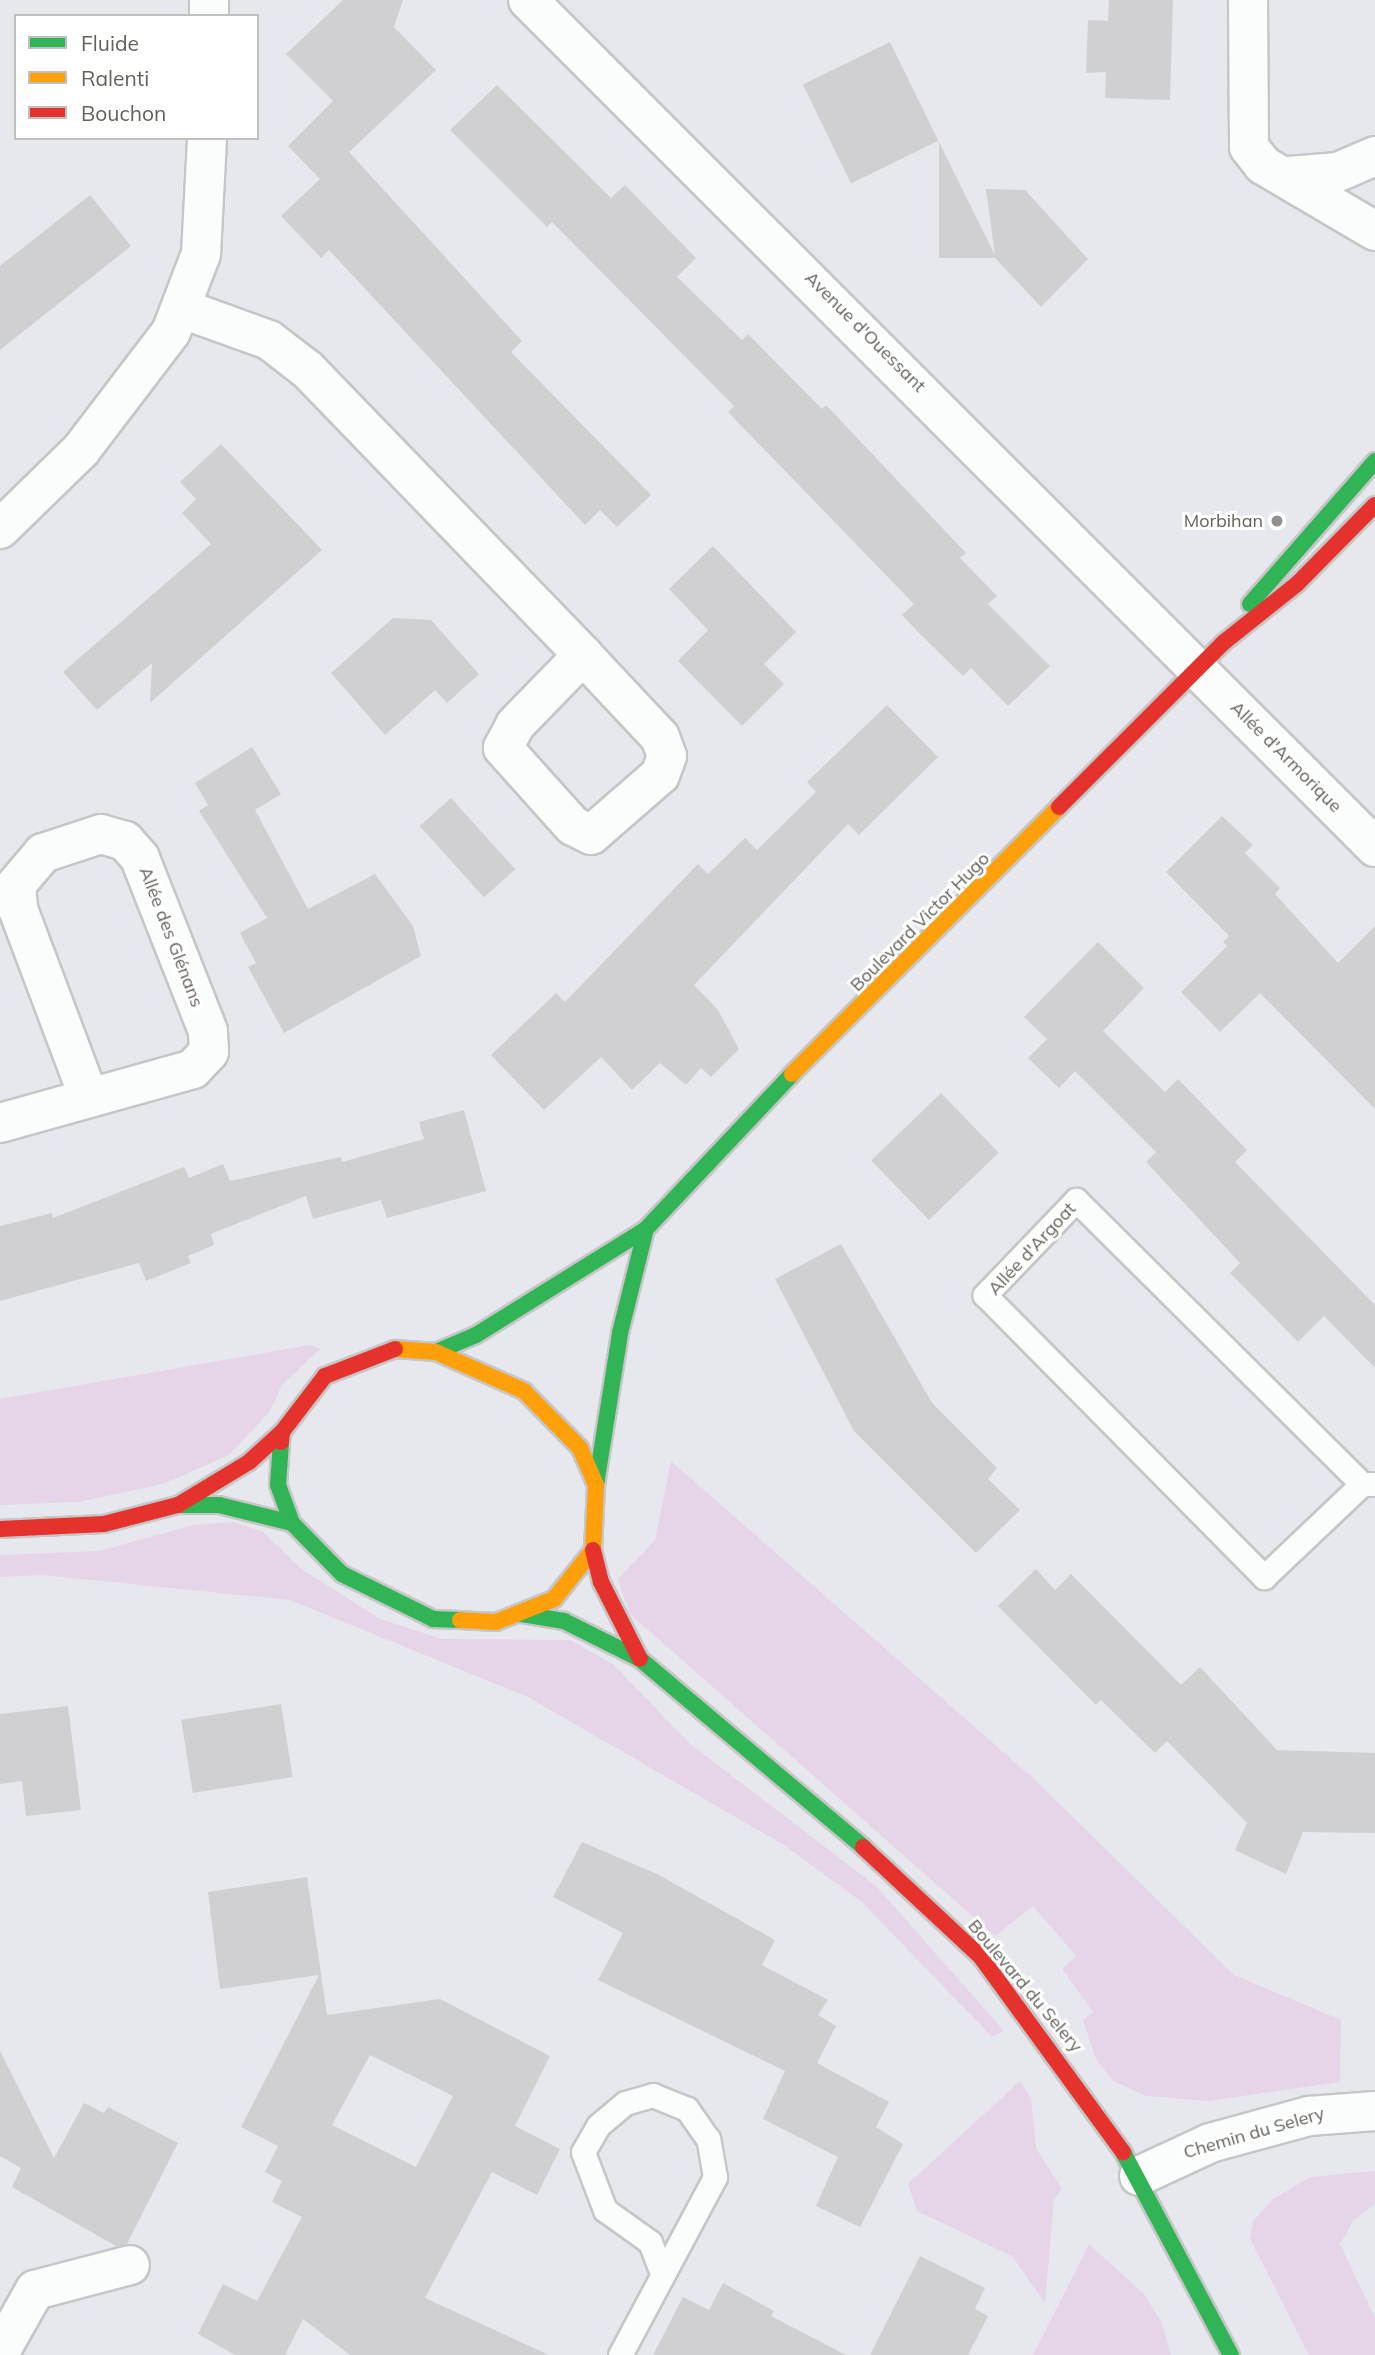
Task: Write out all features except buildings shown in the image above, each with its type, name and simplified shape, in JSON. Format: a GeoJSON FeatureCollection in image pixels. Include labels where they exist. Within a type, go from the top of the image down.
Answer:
{"type":"FeatureCollection","features":[{"type":"Feature","properties":{"kind":"street","name":"Avenue d'Ouessant"},"geometry":{"type":"LineString","coordinates":[[528,0],[1210,656]]}},
{"type":"Feature","properties":{"kind":"street"},"geometry":{"type":"LineString","coordinates":[[1248,0],[1244,132],[1256,158],[1375,231]]}},
{"type":"Feature","properties":{"kind":"street"},"geometry":{"type":"LineString","coordinates":[[0,529],[121,404],[183,309],[201,254],[207,140]]}},
{"type":"Feature","properties":{"kind":"street"},"geometry":{"type":"LineString","coordinates":[[1289,176],[1338,172],[1375,156]]}},
{"type":"Feature","properties":{"kind":"street"},"geometry":{"type":"LineString","coordinates":[[183,309],[269,340],[308,370],[583,655],[660,737],[667,756],[660,775],[590,835],[573,826],[503,748],[515,724],[583,655]]}},
{"type":"Feature","properties":{"kind":"street","name":"Boulevard Victor Hugo"},"geometry":{"type":"LineString","coordinates":[[1210,656],[1278,565],[1375,461]]}},
{"type":"Feature","properties":{"kind":"street","name":"Boulevard Victor Hugo"},"geometry":{"type":"LineString","coordinates":[[436,1352],[476,1335],[646,1229],[685,1181],[1210,656],[1297,583],[1375,505]]}},
{"type":"Feature","properties":{"kind":"street","name":"Allée d'Armorique"},"geometry":{"type":"LineString","coordinates":[[1210,656],[1375,847]]}},
{"type":"Feature","properties":{"kind":"street","name":"Allée des Glénans"},"geometry":{"type":"LineString","coordinates":[[0,1123],[193,1069],[209,1052],[208,1031],[141,858],[125,841],[101,834],[43,853],[16,885],[18,909],[89,1098]]}},
{"type":"Feature","properties":{"kind":"street","name":"Boulevard Victor Hugo"},"geometry":{"type":"LineString","coordinates":[[593,1550],[596,1485],[620,1333],[646,1229]]}},
{"type":"Feature","properties":{"kind":"street"},"geometry":{"type":"LineString","coordinates":[[178,1505],[248,1462],[282,1432],[325,1376],[395,1349],[436,1352],[524,1391],[560,1422],[596,1485]]}},
{"type":"Feature","properties":{"kind":"street"},"geometry":{"type":"LineString","coordinates":[[282,1432],[278,1485],[292,1523],[342,1574],[402,1607],[471,1622],[522,1614],[554,1600],[593,1550]]}},
{"type":"Feature","properties":{"kind":"street"},"geometry":{"type":"LineString","coordinates":[[0,1529],[104,1524],[178,1505],[219,1505],[292,1523]]}},
{"type":"Feature","properties":{"kind":"street","name":"Boulevard du Selery"},"geometry":{"type":"LineString","coordinates":[[593,1550],[601,1582],[640,1659]]}},
{"type":"Feature","properties":{"kind":"street","name":"Boulevard du Selery"},"geometry":{"type":"LineString","coordinates":[[522,1614],[564,1620],[640,1659],[874,1856],[980,1956],[1080,2083],[1139,2176],[1231,2355]]}},
{"type":"Feature","properties":{"kind":"street","name":"Chemin du Selery"},"geometry":{"type":"LineString","coordinates":[[1139,2176],[1171,2157],[1308,2116],[1375,2111]]}},
{"type":"Feature","properties":{"kind":"street"},"geometry":{"type":"LineString","coordinates":[[0,2353],[36,2290],[130,2265]]}},
{"type":"Feature","properties":{"kind":"lane","name":"Allée d'Argoat"},"geometry":{"type":"LineString","coordinates":[[1076,1200],[1368,1484],[1265,1577],[985,1295],[1076,1200]]}},
{"type":"Feature","properties":{"kind":"lane"},"geometry":{"type":"LineString","coordinates":[[620,2355],[661,2270],[715,2177],[708,2139],[687,2109],[653,2095],[625,2103],[598,2126],[583,2152],[605,2210],[650,2242],[661,2270]]}},
{"type":"Feature","properties":{"kind":"shaded area"},"geometry":{"type":"Polygon","coordinates":[[[310,1345],[320,1349],[282,1385],[269,1412],[229,1455],[163,1484],[78,1502],[0,1505],[0,1399],[310,1345]]]}},
{"type":"Feature","properties":{"kind":"shaded area"},"geometry":{"type":"Polygon","coordinates":[[[671,1461],[1034,1779],[1234,1975],[1341,2020],[1340,2082],[1208,2101],[1146,2096],[1113,2081],[1096,2059],[1083,2020],[1093,2012],[1062,1969],[1076,1956],[1033,1906],[995,1936],[629,1613],[618,1579],[655,1540],[671,1461]]]}},
{"type":"Feature","properties":{"kind":"shaded area"},"geometry":{"type":"Polygon","coordinates":[[[234,1522],[263,1532],[300,1568],[380,1619],[442,1639],[571,1640],[614,1665],[689,1743],[876,1886],[1004,2031],[992,2037],[862,1902],[784,1845],[528,1697],[290,1600],[42,1575],[0,1577],[0,1555],[99,1551],[194,1525],[234,1522]]]}},
{"type":"Feature","properties":{"kind":"shaded area"},"geometry":{"type":"Polygon","coordinates":[[[1020,2081],[1031,2099],[1036,2148],[1062,2189],[1054,2199],[1045,2303],[1012,2256],[917,2211],[908,2184],[1020,2081]]]}},
{"type":"Feature","properties":{"kind":"shaded area"},"geometry":{"type":"Polygon","coordinates":[[[1375,2171],[1375,2204],[1353,2221],[1340,2244],[1375,2318],[1375,2355],[1309,2355],[1250,2239],[1253,2221],[1274,2198],[1311,2177],[1375,2171]]]}},
{"type":"Feature","properties":{"kind":"shaded area"},"geometry":{"type":"Polygon","coordinates":[[[1089,2244],[1144,2294],[1161,2321],[1171,2355],[1033,2355],[1089,2244]]]}},
{"type":"Feature","properties":{"kind":"traffic: fast"},"geometry":{"type":"LineString","coordinates":[[1250,604],[1375,461]]}},
{"type":"Feature","properties":{"kind":"traffic: fast"},"geometry":{"type":"LineString","coordinates":[[436,1352],[476,1335],[646,1229],[792,1074]]}},
{"type":"Feature","properties":{"kind":"traffic: fast"},"geometry":{"type":"LineString","coordinates":[[596,1485],[620,1333],[646,1229]]}},
{"type":"Feature","properties":{"kind":"traffic: fast"},"geometry":{"type":"LineString","coordinates":[[281,1442],[278,1485],[292,1523],[342,1574],[433,1619],[460,1620]]}},
{"type":"Feature","properties":{"kind":"traffic: fast"},"geometry":{"type":"LineString","coordinates":[[178,1505],[219,1505],[292,1523]]}},
{"type":"Feature","properties":{"kind":"traffic: fast"},"geometry":{"type":"LineString","coordinates":[[522,1614],[564,1621],[640,1659],[863,1847]]}},
{"type":"Feature","properties":{"kind":"traffic: fast"},"geometry":{"type":"LineString","coordinates":[[1123,2152],[1231,2355]]}},
{"type":"Feature","properties":{"kind":"traffic: slow"},"geometry":{"type":"LineString","coordinates":[[792,1074],[1059,807]]}},
{"type":"Feature","properties":{"kind":"traffic: slow"},"geometry":{"type":"LineString","coordinates":[[395,1349],[436,1352],[524,1391],[580,1448],[596,1485],[593,1550],[554,1599],[496,1622],[460,1620]]}},
{"type":"Feature","properties":{"kind":"traffic: jam"},"geometry":{"type":"LineString","coordinates":[[1059,807],[1223,643],[1297,584],[1375,505]]}},
{"type":"Feature","properties":{"kind":"traffic: jam"},"geometry":{"type":"LineString","coordinates":[[281,1442],[282,1432],[325,1376],[395,1349]]}},
{"type":"Feature","properties":{"kind":"traffic: jam"},"geometry":{"type":"LineString","coordinates":[[0,1529],[104,1524],[178,1505],[249,1462],[282,1432]]}},
{"type":"Feature","properties":{"kind":"traffic: jam"},"geometry":{"type":"LineString","coordinates":[[593,1550],[601,1582],[640,1659]]}},
{"type":"Feature","properties":{"kind":"traffic: jam"},"geometry":{"type":"LineString","coordinates":[[863,1847],[980,1956],[1123,2152]]}},
{"type":"Feature","properties":{"kind":"place","name":"Morbihan"},"geometry":{"type":"Point","coordinates":[1277,521]}}]}
